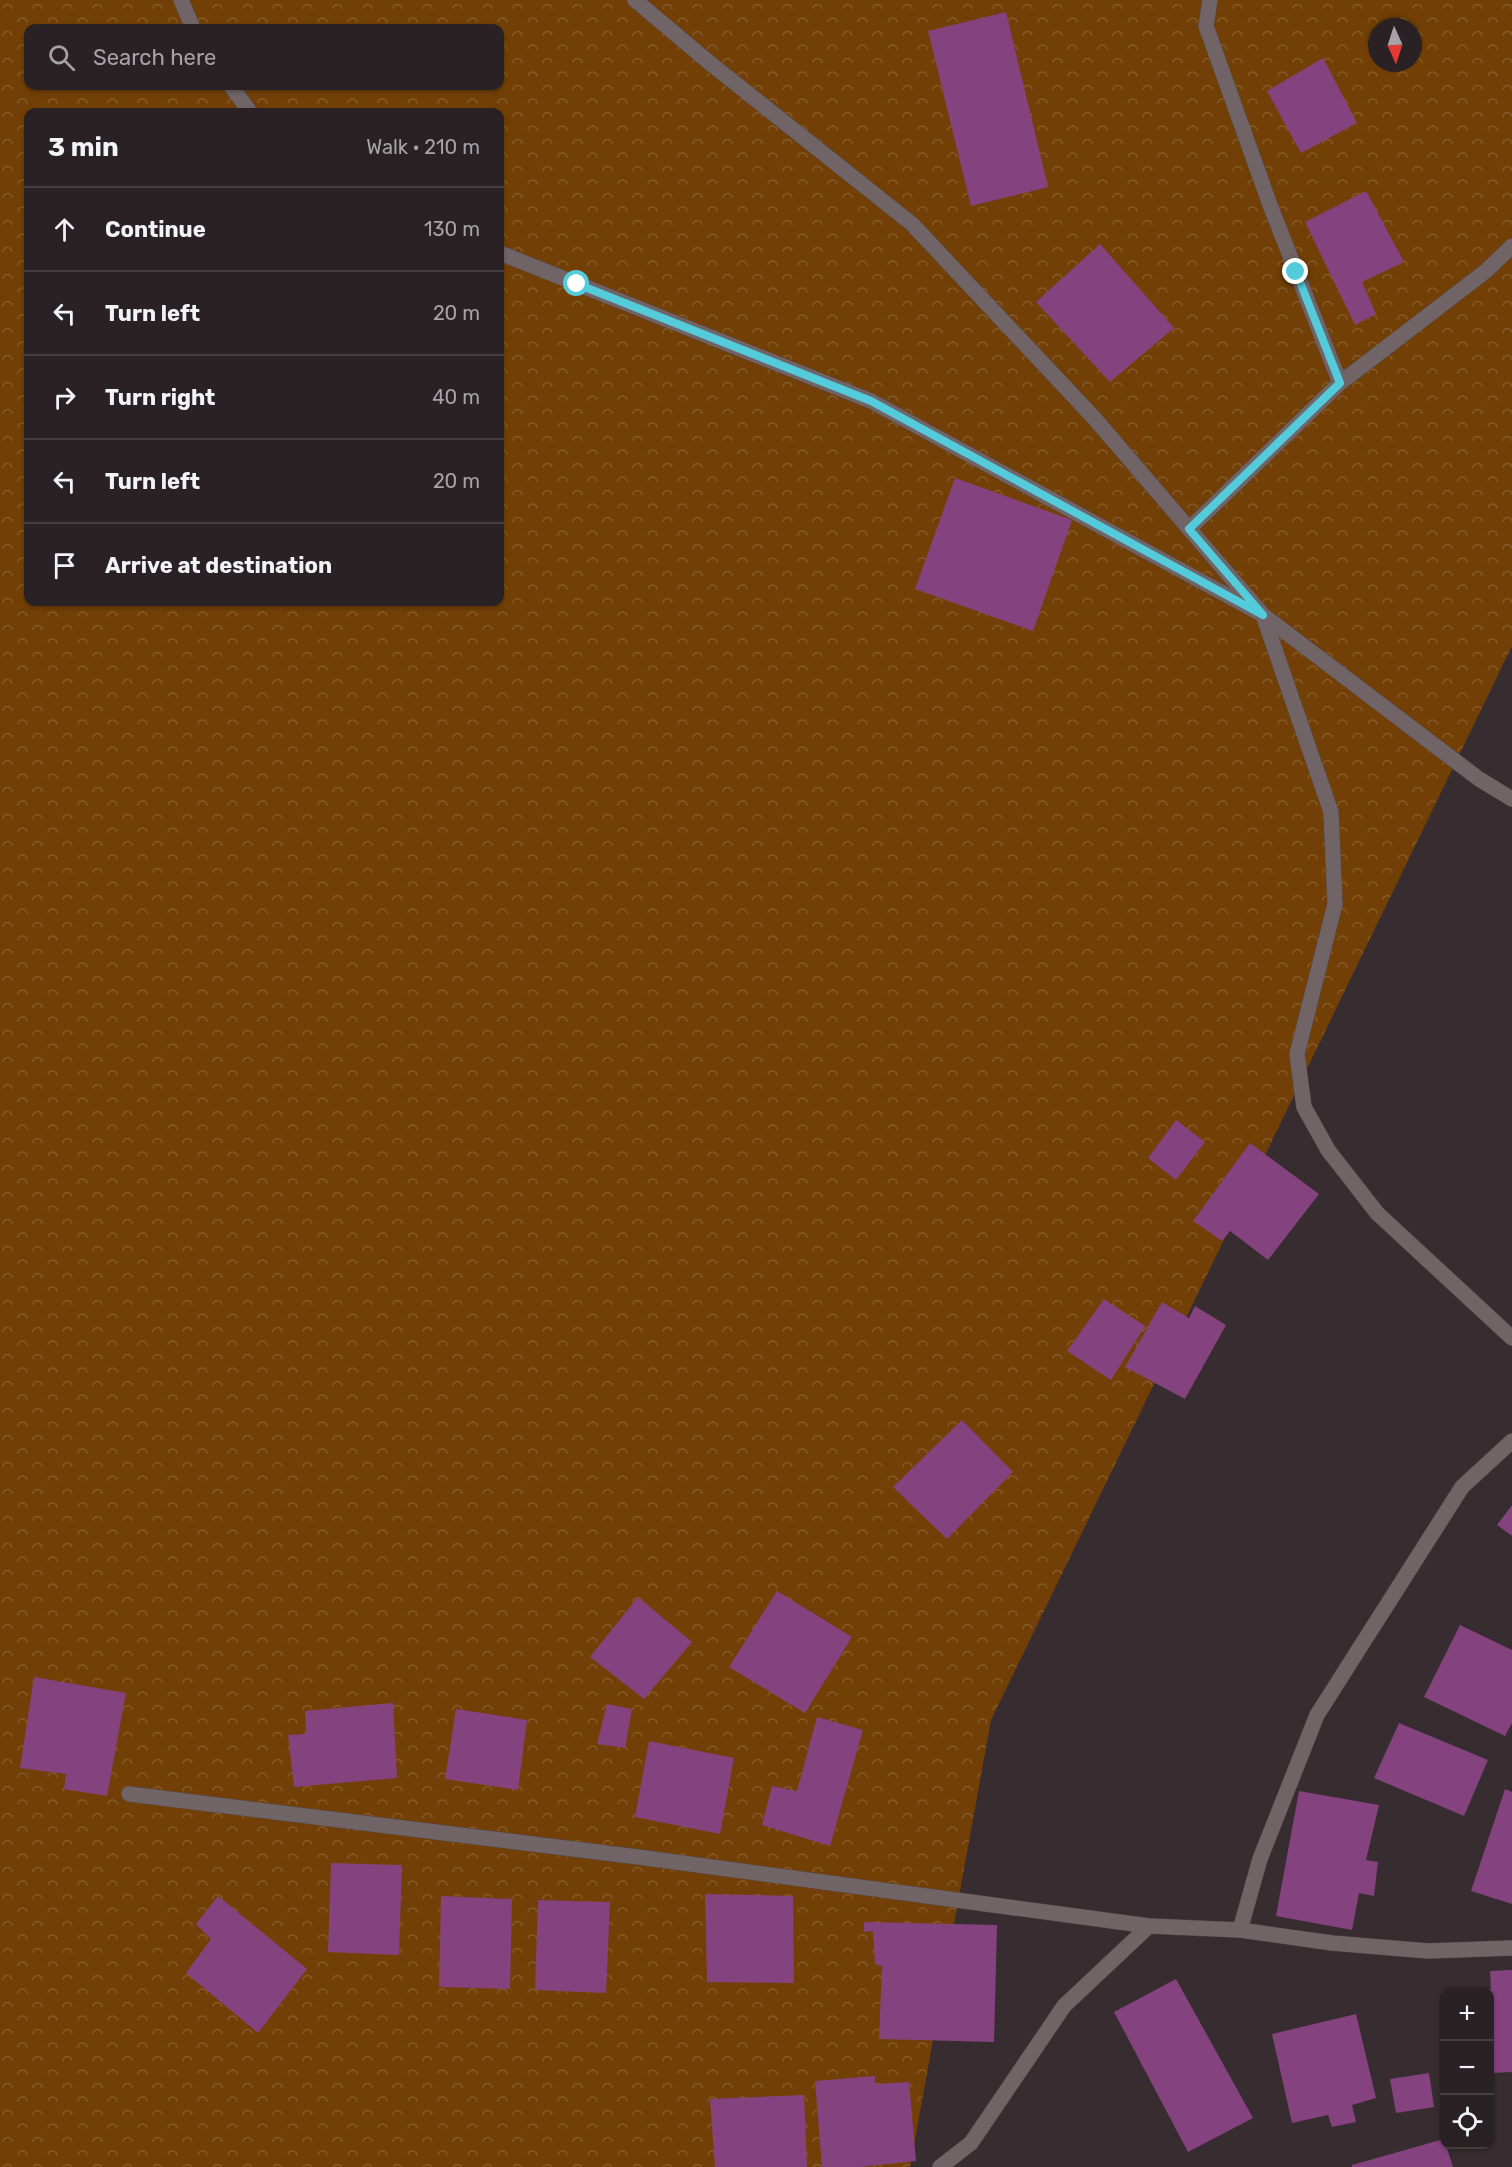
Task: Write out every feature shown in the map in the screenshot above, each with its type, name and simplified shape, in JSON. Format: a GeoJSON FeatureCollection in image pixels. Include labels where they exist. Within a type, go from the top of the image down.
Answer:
{"type":"FeatureCollection","features":[{"type":"Feature","properties":{"kind":"street"},"geometry":{"type":"LineString","coordinates":[[181,0],[191,24]]}},
{"type":"Feature","properties":{"kind":"street"},"geometry":{"type":"LineString","coordinates":[[635,0],[711,64],[912,224],[1095,419],[1263,615],[1331,812],[1335,904],[1298,1054],[1304,1107],[1328,1150],[1377,1213],[1512,1338]]}},
{"type":"Feature","properties":{"kind":"street"},"geometry":{"type":"LineString","coordinates":[[1210,0],[1206,26],[1270,205],[1340,383]]}},
{"type":"Feature","properties":{"kind":"street"},"geometry":{"type":"LineString","coordinates":[[234,90],[247,108]]}},
{"type":"Feature","properties":{"kind":"street"},"geometry":{"type":"LineString","coordinates":[[1189,529],[1340,383],[1486,271],[1512,246]]}},
{"type":"Feature","properties":{"kind":"street"},"geometry":{"type":"LineString","coordinates":[[504,255],[871,401],[1263,615],[1479,779],[1512,799]]}},
{"type":"Feature","properties":{"kind":"street"},"geometry":{"type":"LineString","coordinates":[[1240,1930],[1260,1859],[1317,1714],[1462,1487],[1512,1441]]}},
{"type":"Feature","properties":{"kind":"street"},"geometry":{"type":"LineString","coordinates":[[129,1794],[638,1857],[1149,1926],[1240,1930],[1332,1943],[1428,1951],[1512,1948]]}},
{"type":"Feature","properties":{"kind":"street"},"geometry":{"type":"LineString","coordinates":[[940,2167],[971,2143],[1064,2006],[1149,1926]]}},
{"type":"Feature","properties":{"kind":"green space"},"geometry":{"type":"Polygon","coordinates":[[[0,0],[1512,0],[1512,646],[991,1720],[910,2167],[0,2167],[0,0]]]}},
{"type":"Feature","properties":{"kind":"building"},"geometry":{"type":"Polygon","coordinates":[[[1006,12],[1048,187],[971,206],[928,31],[1006,12]]]}},
{"type":"Feature","properties":{"kind":"building"},"geometry":{"type":"Polygon","coordinates":[[[1323,58],[1357,123],[1301,153],[1267,91],[1323,58]]]}},
{"type":"Feature","properties":{"kind":"building"},"geometry":{"type":"Polygon","coordinates":[[[1366,191],[1404,262],[1362,282],[1376,314],[1355,325],[1305,222],[1366,191]]]}},
{"type":"Feature","properties":{"kind":"building"},"geometry":{"type":"Polygon","coordinates":[[[1100,244],[1174,328],[1110,382],[1036,302],[1100,244]]]}},
{"type":"Feature","properties":{"kind":"building"},"geometry":{"type":"Polygon","coordinates":[[[955,478],[1072,520],[1033,631],[915,589],[955,478]]]}},
{"type":"Feature","properties":{"kind":"building"},"geometry":{"type":"Polygon","coordinates":[[[1176,1120],[1205,1142],[1176,1180],[1148,1158],[1176,1120]]]}},
{"type":"Feature","properties":{"kind":"building"},"geometry":{"type":"Polygon","coordinates":[[[1250,1143],[1319,1194],[1268,1260],[1230,1231],[1222,1241],[1193,1221],[1250,1143]]]}},
{"type":"Feature","properties":{"kind":"building"},"geometry":{"type":"Polygon","coordinates":[[[1104,1299],[1145,1326],[1111,1380],[1067,1351],[1104,1299]]]}},
{"type":"Feature","properties":{"kind":"building"},"geometry":{"type":"Polygon","coordinates":[[[1162,1302],[1189,1318],[1195,1306],[1226,1325],[1185,1399],[1125,1367],[1162,1302]]]}},
{"type":"Feature","properties":{"kind":"building"},"geometry":{"type":"Polygon","coordinates":[[[962,1420],[1013,1472],[947,1539],[893,1487],[962,1420]]]}},
{"type":"Feature","properties":{"kind":"building"},"geometry":{"type":"Polygon","coordinates":[[[1512,1505],[1512,1536],[1497,1525],[1512,1505]]]}},
{"type":"Feature","properties":{"kind":"building"},"geometry":{"type":"Polygon","coordinates":[[[777,1591],[852,1637],[805,1713],[729,1667],[777,1591]]]}},
{"type":"Feature","properties":{"kind":"building"},"geometry":{"type":"Polygon","coordinates":[[[638,1597],[692,1642],[644,1699],[590,1657],[638,1597]]]}},
{"type":"Feature","properties":{"kind":"building"},"geometry":{"type":"Polygon","coordinates":[[[1460,1625],[1512,1650],[1512,1723],[1505,1736],[1424,1697],[1460,1625]]]}},
{"type":"Feature","properties":{"kind":"building"},"geometry":{"type":"Polygon","coordinates":[[[34,1677],[126,1693],[107,1796],[64,1789],[66,1774],[20,1768],[34,1677]]]}},
{"type":"Feature","properties":{"kind":"building"},"geometry":{"type":"Polygon","coordinates":[[[393,1703],[397,1778],[294,1787],[288,1735],[306,1734],[305,1711],[393,1703]]]}},
{"type":"Feature","properties":{"kind":"building"},"geometry":{"type":"Polygon","coordinates":[[[607,1704],[632,1709],[625,1748],[597,1744],[607,1704]]]}},
{"type":"Feature","properties":{"kind":"building"},"geometry":{"type":"Polygon","coordinates":[[[456,1709],[527,1720],[518,1790],[445,1779],[456,1709]]]}},
{"type":"Feature","properties":{"kind":"building"},"geometry":{"type":"Polygon","coordinates":[[[817,1717],[863,1730],[830,1846],[762,1825],[772,1786],[797,1791],[817,1717]]]}},
{"type":"Feature","properties":{"kind":"building"},"geometry":{"type":"Polygon","coordinates":[[[1399,1723],[1488,1760],[1464,1816],[1374,1778],[1399,1723]]]}},
{"type":"Feature","properties":{"kind":"building"},"geometry":{"type":"Polygon","coordinates":[[[649,1741],[734,1758],[720,1834],[635,1817],[649,1741]]]}},
{"type":"Feature","properties":{"kind":"building"},"geometry":{"type":"Polygon","coordinates":[[[1505,1789],[1512,1792],[1512,1904],[1471,1891],[1505,1789]]]}},
{"type":"Feature","properties":{"kind":"building"},"geometry":{"type":"Polygon","coordinates":[[[1299,1791],[1379,1805],[1366,1860],[1378,1862],[1374,1896],[1359,1893],[1352,1930],[1276,1916],[1299,1791]]]}},
{"type":"Feature","properties":{"kind":"building"},"geometry":{"type":"Polygon","coordinates":[[[331,1863],[402,1865],[399,1955],[328,1952],[331,1863]]]}},
{"type":"Feature","properties":{"kind":"building"},"geometry":{"type":"Polygon","coordinates":[[[705,1894],[793,1896],[794,1983],[707,1982],[705,1894]]]}},
{"type":"Feature","properties":{"kind":"building"},"geometry":{"type":"Polygon","coordinates":[[[218,1896],[307,1969],[258,2033],[186,1973],[211,1939],[196,1924],[218,1896]]]}},
{"type":"Feature","properties":{"kind":"building"},"geometry":{"type":"Polygon","coordinates":[[[441,1896],[512,1899],[510,1989],[439,1987],[441,1896]]]}},
{"type":"Feature","properties":{"kind":"building"},"geometry":{"type":"Polygon","coordinates":[[[538,1900],[610,1902],[606,1993],[535,1990],[538,1900]]]}},
{"type":"Feature","properties":{"kind":"building"},"geometry":{"type":"Polygon","coordinates":[[[864,1922],[997,1925],[994,2042],[879,2039],[882,1966],[875,1964],[873,1931],[864,1932],[864,1922]]]}},
{"type":"Feature","properties":{"kind":"building"},"geometry":{"type":"Polygon","coordinates":[[[1512,1970],[1512,2072],[1494,2073],[1494,1987],[1491,1987],[1490,1971],[1512,1970]]]}},
{"type":"Feature","properties":{"kind":"building"},"geometry":{"type":"Polygon","coordinates":[[[1176,1979],[1253,2118],[1188,2152],[1114,2012],[1176,1979]]]}},
{"type":"Feature","properties":{"kind":"building"},"geometry":{"type":"Polygon","coordinates":[[[1356,2014],[1376,2098],[1352,2105],[1356,2122],[1332,2127],[1328,2115],[1292,2123],[1272,2034],[1356,2014]]]}},
{"type":"Feature","properties":{"kind":"building"},"geometry":{"type":"Polygon","coordinates":[[[1429,2073],[1434,2107],[1396,2113],[1390,2079],[1429,2073]]]}},
{"type":"Feature","properties":{"kind":"building"},"geometry":{"type":"Polygon","coordinates":[[[875,2076],[875,2084],[909,2082],[916,2161],[860,2167],[822,2167],[815,2081],[875,2076]]]}},
{"type":"Feature","properties":{"kind":"building"},"geometry":{"type":"Polygon","coordinates":[[[804,2095],[807,2167],[715,2167],[710,2099],[804,2095]]]}},
{"type":"Feature","properties":{"kind":"building"},"geometry":{"type":"Polygon","coordinates":[[[1440,2140],[1440,2149],[1447,2149],[1453,2167],[1352,2167],[1352,2165],[1440,2140]]]}},
{"type":"Feature","properties":{"kind":"route"},"geometry":{"type":"LineString","coordinates":[[577,284],[871,401],[1263,615],[1189,529],[1340,383],[1296,272]]}}]}
